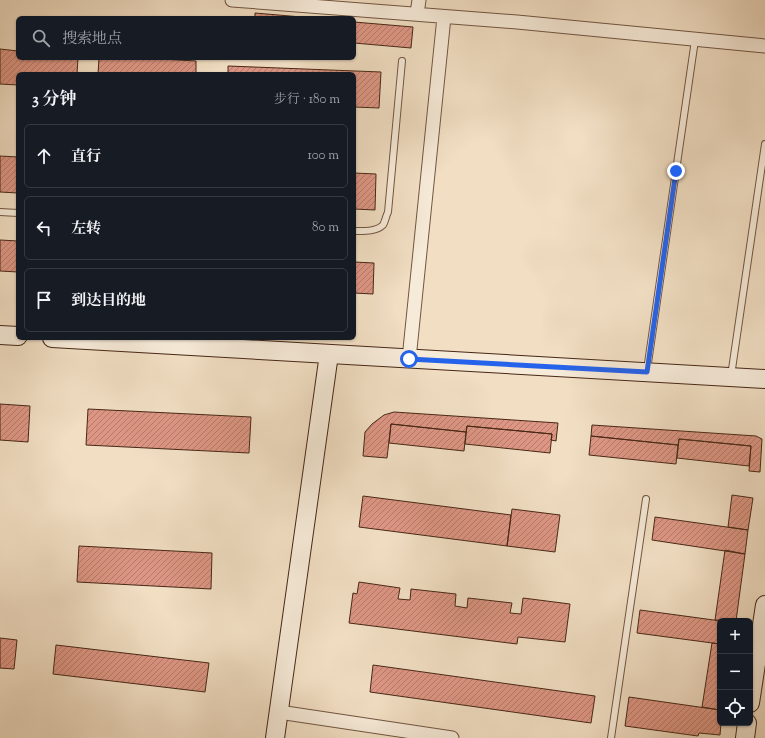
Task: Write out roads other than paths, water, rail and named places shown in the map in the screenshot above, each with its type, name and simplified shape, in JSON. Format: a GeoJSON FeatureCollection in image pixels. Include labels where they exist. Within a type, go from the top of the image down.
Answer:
{"type":"FeatureCollection","features":[{"type":"Feature","properties":{"kind":"street"},"geometry":{"type":"LineString","coordinates":[[237,0],[332,4],[417,14],[765,46]]}},
{"type":"Feature","properties":{"kind":"street"},"geometry":{"type":"LineString","coordinates":[[417,14],[419,0]]}},
{"type":"Feature","properties":{"kind":"street"},"geometry":{"type":"LineString","coordinates":[[409,359],[444,16]]}},
{"type":"Feature","properties":{"kind":"street"},"geometry":{"type":"LineString","coordinates":[[0,335],[16,336]]}},
{"type":"Feature","properties":{"kind":"street"},"geometry":{"type":"LineString","coordinates":[[94,340],[765,379]]}},
{"type":"Feature","properties":{"kind":"street"},"geometry":{"type":"LineString","coordinates":[[276,738],[329,354]]}},
{"type":"Feature","properties":{"kind":"street"},"geometry":{"type":"LineString","coordinates":[[752,690],[765,605]]}},
{"type":"Feature","properties":{"kind":"street"},"geometry":{"type":"LineString","coordinates":[[279,712],[452,738]]}},
{"type":"Feature","properties":{"kind":"street"},"geometry":{"type":"LineString","coordinates":[[745,738],[747,726]]}},
{"type":"Feature","properties":{"kind":"lane"},"geometry":{"type":"LineString","coordinates":[[647,372],[695,40]]}},
{"type":"Feature","properties":{"kind":"lane"},"geometry":{"type":"LineString","coordinates":[[356,231],[376,229],[383,224],[388,212],[402,61]]}},
{"type":"Feature","properties":{"kind":"lane"},"geometry":{"type":"LineString","coordinates":[[730,377],[765,144]]}},
{"type":"Feature","properties":{"kind":"lane"},"geometry":{"type":"LineString","coordinates":[[0,212],[16,213]]}},
{"type":"Feature","properties":{"kind":"lane"},"geometry":{"type":"LineString","coordinates":[[611,738],[646,499]]}}]}
